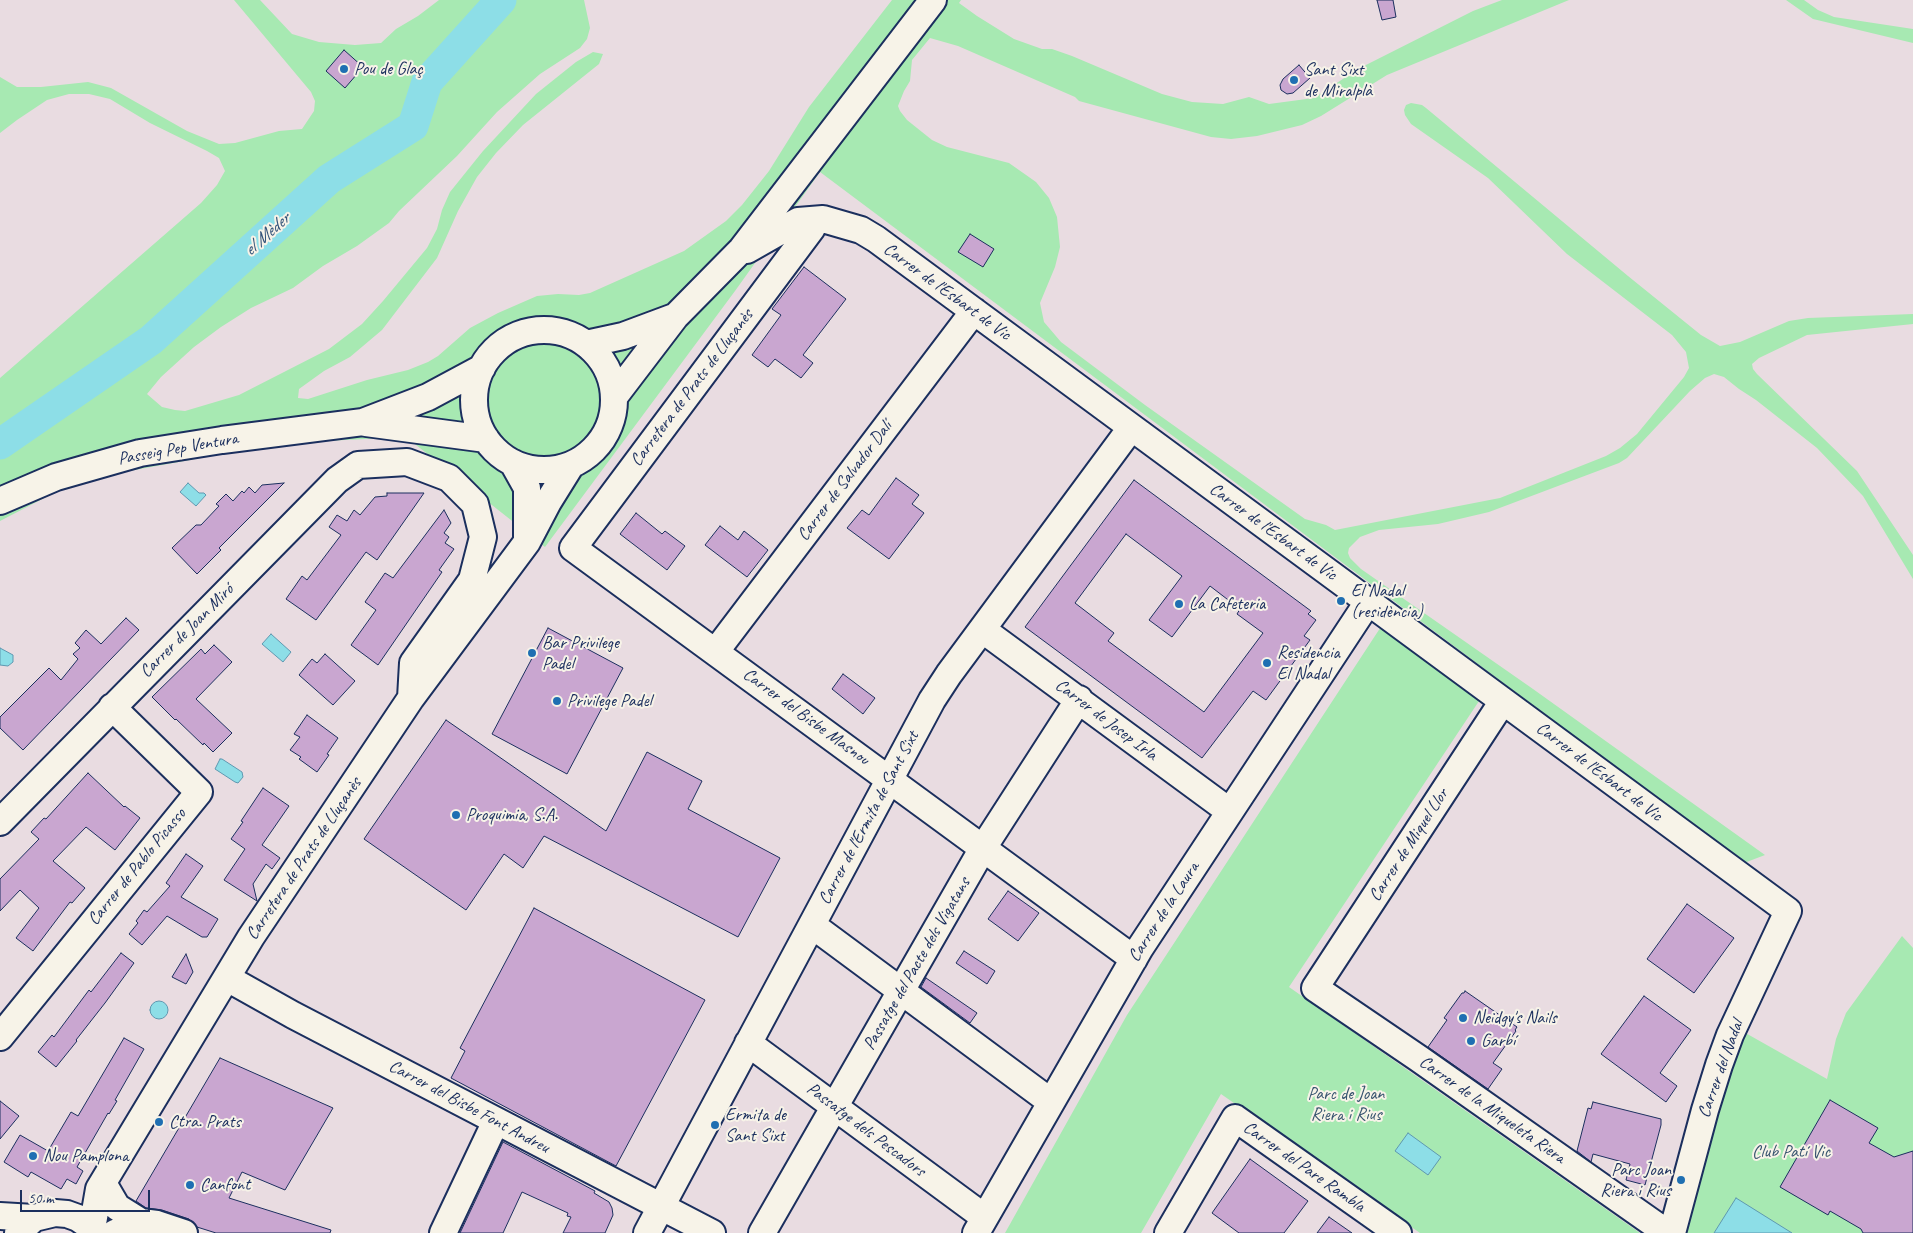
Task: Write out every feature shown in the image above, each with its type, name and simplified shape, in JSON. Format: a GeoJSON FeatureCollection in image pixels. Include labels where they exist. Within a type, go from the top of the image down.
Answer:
{"type":"FeatureCollection","features":[{"type":"Feature","properties":{"kind":"street"},"geometry":{"type":"LineString","coordinates":[[614,397],[675,317],[742,249],[933,0]]}},
{"type":"Feature","properties":{"kind":"street","name":"Carrer de l'Esbart de Vic"},"geometry":{"type":"LineString","coordinates":[[742,249],[747,250],[798,221],[823,219],[861,230],[974,310],[1131,428],[1788,911]]}},
{"type":"Feature","properties":{"kind":"street","name":"Carretera de Prats de Lluçanès"},"geometry":{"type":"LineString","coordinates":[[573,548],[812,228]]}},
{"type":"Feature","properties":{"kind":"street","name":"Carrer de Salvador Dalí"},"geometry":{"type":"LineString","coordinates":[[716,651],[974,310]]}},
{"type":"Feature","properties":{"kind":"street"},"geometry":{"type":"LineString","coordinates":[[586,344],[623,336],[675,317]]}},
{"type":"Feature","properties":{"kind":"street"},"geometry":{"type":"LineString","coordinates":[[533,331],[558,331],[577,338],[586,344],[599,356],[607,369],[613,385],[613,412],[606,433],[592,451],[570,465],[539,470],[513,463],[493,448],[480,428],[474,404],[477,381],[482,368],[497,348],[506,341],[533,331]]}},
{"type":"Feature","properties":{"kind":"street","name":"Passeig Pep Ventura"},"geometry":{"type":"LineString","coordinates":[[0,501],[56,477],[140,453],[222,440],[363,422],[428,397],[482,368]]}},
{"type":"Feature","properties":{"kind":"street"},"geometry":{"type":"LineString","coordinates":[[363,422],[406,437],[386,463]]}},
{"type":"Feature","properties":{"kind":"street","name":"Passeig Pep Ventura"},"geometry":{"type":"LineString","coordinates":[[363,422],[486,439]]}},
{"type":"Feature","properties":{"kind":"street","name":"Carrer de l'Ermita de Sant Sixt"},"geometry":{"type":"LineString","coordinates":[[647,1233],[932,700],[1131,428]]}},
{"type":"Feature","properties":{"kind":"street","name":"Carrer de Joan Miró"},"geometry":{"type":"LineString","coordinates":[[0,822],[112,706],[337,480],[358,465],[408,462],[449,478],[475,504],[483,537],[472,580],[413,663],[412,698]]}},
{"type":"Feature","properties":{"kind":"street"},"geometry":{"type":"LineString","coordinates":[[513,463],[527,488],[527,542]]}},
{"type":"Feature","properties":{"kind":"street","name":"Carretera de Prats de Lluçanès"},"geometry":{"type":"LineString","coordinates":[[61,1213],[80,1203],[101,1186],[252,937],[412,698],[527,542],[570,465]]}},
{"type":"Feature","properties":{"kind":"street","name":"Carrer del Bisbe Masnou"},"geometry":{"type":"LineString","coordinates":[[573,548],[1134,959]]}},
{"type":"Feature","properties":{"kind":"street","name":"Carrer de la Laura"},"geometry":{"type":"LineString","coordinates":[[980,1225],[1134,959],[1229,811],[1368,602]]}},
{"type":"Feature","properties":{"kind":"street","name":"Carrer de Josep Irla"},"geometry":{"type":"LineString","coordinates":[[983,630],[1229,811]]}},
{"type":"Feature","properties":{"kind":"street","name":"Passatge del Pacte dels Vigatans"},"geometry":{"type":"LineString","coordinates":[[762,1233],[983,848],[1079,699]]}},
{"type":"Feature","properties":{"kind":"street","name":"Carrer de Miquel Llor"},"geometry":{"type":"LineString","coordinates":[[1315,988],[1503,701]]}},
{"type":"Feature","properties":{"kind":"street","name":"Carrer de Pablo Picasso"},"geometry":{"type":"LineString","coordinates":[[0,1037],[198,792],[112,706]]}},
{"type":"Feature","properties":{"kind":"street","name":"Carrer del Nadal"},"geometry":{"type":"LineString","coordinates":[[1672,1233],[1719,1065],[1730,1036],[1788,911]]}},
{"type":"Feature","properties":{"kind":"street"},"geometry":{"type":"LineString","coordinates":[[812,925],[1051,1102]]}},
{"type":"Feature","properties":{"kind":"street","name":"Carrer del Bisbe Font Andreu"},"geometry":{"type":"LineString","coordinates":[[227,978],[293,1015],[712,1233]]}},
{"type":"Feature","properties":{"kind":"street","name":"Carrer de la Miqueleta Riera"},"geometry":{"type":"LineString","coordinates":[[1315,988],[1667,1233]]}},
{"type":"Feature","properties":{"kind":"street","name":"Passatge dels Pescadors"},"geometry":{"type":"LineString","coordinates":[[748,1043],[836,1107],[980,1225]]}},
{"type":"Feature","properties":{"kind":"street","name":"Carrer del Pare Rambla"},"geometry":{"type":"LineString","coordinates":[[1168,1233],[1235,1118],[1398,1233]]}},
{"type":"Feature","properties":{"kind":"street"},"geometry":{"type":"LineString","coordinates":[[443,1233],[496,1121]]}},
{"type":"Feature","properties":{"kind":"street"},"geometry":{"type":"LineString","coordinates":[[101,1186],[117,1207],[141,1222]]}},
{"type":"Feature","properties":{"kind":"street","name":"Carretera de Prats de Lluçanès"},"geometry":{"type":"LineString","coordinates":[[101,1186],[101,1232]]}},
{"type":"Feature","properties":{"kind":"street"},"geometry":{"type":"LineString","coordinates":[[0,1216],[26,1225],[50,1213],[61,1213],[78,1218],[101,1232],[141,1222],[157,1224],[184,1233]]}},
{"type":"Feature","properties":{"kind":"green space"},"geometry":{"type":"Polygon","coordinates":[[[234,0],[260,0],[292,34],[319,42],[355,45],[381,43],[396,29],[418,16],[439,0],[584,0],[590,28],[587,39],[580,48],[540,74],[497,112],[457,156],[399,211],[389,223],[293,288],[251,308],[221,327],[194,347],[161,377],[147,394],[162,407],[175,410],[185,411],[239,395],[329,349],[362,324],[427,248],[437,229],[442,210],[450,192],[483,151],[536,94],[576,62],[593,52],[603,54],[599,64],[523,125],[496,153],[477,177],[458,211],[437,258],[382,330],[350,357],[324,371],[299,389],[298,398],[308,399],[367,380],[408,370],[438,356],[470,328],[537,296],[590,293],[684,251],[726,221],[742,205],[769,171],[809,107],[892,0],[961,0],[959,3],[1014,39],[1042,49],[1052,49],[1072,56],[1162,94],[1192,102],[1223,104],[1249,97],[1269,104],[1314,98],[1358,69],[1473,11],[1502,0],[1569,0],[1387,75],[1321,116],[1302,125],[1257,136],[1231,139],[1211,137],[1079,101],[1075,97],[958,46],[930,38],[912,60],[910,81],[898,106],[907,120],[932,140],[947,147],[1009,163],[1036,182],[1049,198],[1057,217],[1060,247],[1055,267],[1040,303],[1044,322],[1061,342],[1145,405],[1305,519],[1326,525],[1335,530],[1500,498],[1606,456],[1620,448],[1637,434],[1684,377],[1689,368],[1686,352],[1672,335],[1567,254],[1488,178],[1411,124],[1404,110],[1406,105],[1411,103],[1422,105],[1426,108],[1628,276],[1701,335],[1720,346],[1740,342],[1789,321],[1808,318],[1913,314],[1913,324],[1807,335],[1759,358],[1752,364],[1757,374],[1857,471],[1913,555],[1913,579],[1863,496],[1817,448],[1724,377],[1714,374],[1705,378],[1690,391],[1627,458],[1619,463],[1489,512],[1438,524],[1379,530],[1360,537],[1349,548],[1350,558],[1361,569],[1765,855],[1744,863],[820,172],[735,291],[545,547],[406,437],[284,443],[79,480],[0,521],[0,378],[201,203],[217,185],[225,171],[219,158],[207,151],[150,123],[110,99],[89,94],[69,94],[47,100],[0,133],[0,77],[17,87],[41,87],[88,82],[111,88],[187,131],[219,144],[235,143],[279,131],[302,129],[314,111],[315,101],[311,92],[234,0]]]}},
{"type":"Feature","properties":{"kind":"green space"},"geometry":{"type":"Polygon","coordinates":[[[1786,0],[1804,0],[1818,10],[1834,17],[1913,29],[1913,43],[1813,19],[1786,0]]]}},
{"type":"Feature","properties":{"kind":"green space","name":"Parc de Joan Riera i Rius"},"geometry":{"type":"Polygon","coordinates":[[[1388,616],[1487,689],[1289,987],[1640,1233],[1420,1233],[1221,1094],[1141,1233],[1005,1233],[1127,1015],[1388,616]]]}},
{"type":"Feature","properties":{"kind":"green space","name":"Club Patí Vic"},"geometry":{"type":"Polygon","coordinates":[[[1902,936],[1913,948],[1913,1233],[1683,1233],[1725,1072],[1742,1031],[1827,1079],[1836,1039],[1846,1013],[1902,936]]]}},
{"type":"Feature","properties":{"kind":"water"},"geometry":{"type":"Polygon","coordinates":[[[188,483],[199,493],[206,495],[196,506],[180,492],[188,483]]]}},
{"type":"Feature","properties":{"kind":"water"},"geometry":{"type":"Polygon","coordinates":[[[271,634],[291,652],[283,662],[262,644],[271,634]]]}},
{"type":"Feature","properties":{"kind":"water"},"geometry":{"type":"Polygon","coordinates":[[[0,648],[13,655],[13,662],[8,666],[0,665],[0,648]]]}},
{"type":"Feature","properties":{"kind":"water"},"geometry":{"type":"Polygon","coordinates":[[[220,759],[242,772],[243,777],[238,783],[215,769],[220,759]]]}},
{"type":"Feature","properties":{"kind":"water"},"geometry":{"type":"Polygon","coordinates":[[[159,1001],[165,1004],[168,1010],[165,1016],[159,1019],[153,1016],[150,1010],[153,1004],[159,1001]]]}},
{"type":"Feature","properties":{"kind":"water"},"geometry":{"type":"Polygon","coordinates":[[[1408,1133],[1441,1157],[1428,1175],[1395,1151],[1408,1133]]]}},
{"type":"Feature","properties":{"kind":"water"},"geometry":{"type":"Polygon","coordinates":[[[1736,1198],[1792,1233],[1714,1233],[1736,1198]]]}},
{"type":"Feature","properties":{"kind":"building"},"geometry":{"type":"Polygon","coordinates":[[[1377,0],[1393,0],[1396,17],[1382,20],[1377,0]]]}},
{"type":"Feature","properties":{"kind":"building","name":"Pou de Glaç"},"geometry":{"type":"Polygon","coordinates":[[[344,50],[363,67],[345,88],[326,71],[344,50]]]}},
{"type":"Feature","properties":{"kind":"building","name":"Sant Sixt de Miralplà"},"geometry":{"type":"Polygon","coordinates":[[[1299,65],[1310,78],[1293,93],[1287,94],[1281,90],[1280,85],[1283,79],[1299,65]]]}},
{"type":"Feature","properties":{"kind":"building"},"geometry":{"type":"Polygon","coordinates":[[[970,234],[994,249],[983,267],[958,252],[970,234]]]}},
{"type":"Feature","properties":{"kind":"building"},"geometry":{"type":"Polygon","coordinates":[[[804,267],[846,299],[803,355],[813,363],[801,378],[775,359],[768,367],[752,355],[781,315],[772,309],[804,267]]]}},
{"type":"Feature","properties":{"kind":"building"},"geometry":{"type":"Polygon","coordinates":[[[896,478],[919,495],[912,504],[924,513],[889,559],[847,528],[862,510],[869,515],[896,478]]]}},
{"type":"Feature","properties":{"kind":"building"},"geometry":{"type":"Polygon","coordinates":[[[1134,480],[1311,611],[1308,614],[1316,620],[1304,636],[1310,640],[1266,700],[1253,691],[1202,758],[1025,627],[1134,480]],[[1126,534],[1075,603],[1114,633],[1108,641],[1204,712],[1263,633],[1237,614],[1240,609],[1210,586],[1172,637],[1149,620],[1182,576],[1126,534]]]}},
{"type":"Feature","properties":{"kind":"building"},"geometry":{"type":"Polygon","coordinates":[[[284,483],[219,548],[221,550],[197,574],[172,548],[196,525],[201,525],[219,506],[216,504],[226,494],[233,501],[242,491],[244,493],[249,487],[255,493],[262,485],[284,483]]]}},
{"type":"Feature","properties":{"kind":"building"},"geometry":{"type":"Polygon","coordinates":[[[387,493],[424,493],[377,560],[366,552],[316,620],[286,599],[302,576],[307,580],[341,535],[329,527],[337,515],[347,521],[354,510],[360,515],[375,497],[387,496],[387,493]]]}},
{"type":"Feature","properties":{"kind":"building"},"geometry":{"type":"Polygon","coordinates":[[[444,510],[451,523],[444,533],[449,537],[445,543],[454,549],[439,570],[442,572],[378,665],[351,645],[376,610],[365,602],[385,573],[393,578],[444,510]]]}},
{"type":"Feature","properties":{"kind":"building"},"geometry":{"type":"Polygon","coordinates":[[[636,513],[662,534],[665,531],[685,546],[667,570],[620,534],[636,513]]]}},
{"type":"Feature","properties":{"kind":"building"},"geometry":{"type":"Polygon","coordinates":[[[720,526],[738,540],[744,531],[768,550],[747,577],[705,545],[720,526]]]}},
{"type":"Feature","properties":{"kind":"building"},"geometry":{"type":"Polygon","coordinates":[[[126,618],[139,630],[23,750],[0,728],[0,717],[49,668],[61,680],[78,659],[73,654],[80,648],[75,643],[86,630],[101,644],[126,618]]]}},
{"type":"Feature","properties":{"kind":"building","name":"Privilege Padel"},"geometry":{"type":"Polygon","coordinates":[[[548,628],[623,668],[567,774],[492,734],[548,628]]]}},
{"type":"Feature","properties":{"kind":"building"},"geometry":{"type":"Polygon","coordinates":[[[214,645],[232,662],[196,699],[232,733],[213,752],[175,720],[152,697],[201,649],[205,654],[214,645]]]}},
{"type":"Feature","properties":{"kind":"building"},"geometry":{"type":"Polygon","coordinates":[[[325,654],[355,681],[333,705],[299,675],[312,659],[317,663],[325,654]]]}},
{"type":"Feature","properties":{"kind":"building"},"geometry":{"type":"Polygon","coordinates":[[[843,674],[875,698],[863,714],[832,689],[843,674]]]}},
{"type":"Feature","properties":{"kind":"building"},"geometry":{"type":"Polygon","coordinates":[[[307,715],[338,738],[317,772],[299,759],[301,757],[290,750],[300,737],[294,734],[307,715]]]}},
{"type":"Feature","properties":{"kind":"building"},"geometry":{"type":"Polygon","coordinates":[[[446,720],[606,831],[647,752],[702,781],[688,809],[780,858],[738,937],[544,836],[523,868],[504,854],[466,910],[364,839],[446,720]]]}},
{"type":"Feature","properties":{"kind":"building"},"geometry":{"type":"Polygon","coordinates":[[[88,773],[124,807],[140,818],[115,850],[86,827],[53,861],[85,888],[72,903],[70,902],[33,951],[16,938],[39,908],[20,890],[0,911],[0,879],[39,839],[31,832],[44,818],[46,819],[88,773]]]}},
{"type":"Feature","properties":{"kind":"building"},"geometry":{"type":"Polygon","coordinates":[[[263,788],[289,806],[262,845],[280,858],[272,869],[266,864],[253,884],[257,901],[224,880],[245,849],[231,839],[263,788]]]}},
{"type":"Feature","properties":{"kind":"building"},"geometry":{"type":"Polygon","coordinates":[[[186,854],[203,866],[181,897],[218,919],[207,937],[202,937],[167,916],[142,945],[129,934],[138,923],[136,921],[144,910],[147,912],[170,886],[166,883],[186,854]]]}},
{"type":"Feature","properties":{"kind":"building"},"geometry":{"type":"Polygon","coordinates":[[[1008,891],[1039,913],[1018,941],[988,919],[1008,891]]]}},
{"type":"Feature","properties":{"kind":"building"},"geometry":{"type":"Polygon","coordinates":[[[1687,904],[1734,938],[1694,993],[1647,959],[1687,904]]]}},
{"type":"Feature","properties":{"kind":"building"},"geometry":{"type":"Polygon","coordinates":[[[534,908],[705,1000],[616,1166],[451,1078],[465,1051],[460,1048],[534,908]]]}},
{"type":"Feature","properties":{"kind":"building"},"geometry":{"type":"Polygon","coordinates":[[[964,951],[995,971],[987,984],[956,963],[964,951]]]}},
{"type":"Feature","properties":{"kind":"building"},"geometry":{"type":"Polygon","coordinates":[[[121,953],[134,963],[56,1067],[38,1052],[52,1035],[54,1037],[89,990],[91,992],[121,953]]]}},
{"type":"Feature","properties":{"kind":"building"},"geometry":{"type":"Polygon","coordinates":[[[186,954],[193,972],[186,984],[172,977],[186,954]]]}},
{"type":"Feature","properties":{"kind":"building"},"geometry":{"type":"Polygon","coordinates":[[[926,978],[977,1013],[970,1023],[921,987],[926,978]]]}},
{"type":"Feature","properties":{"kind":"building","name":"Garbí"},"geometry":{"type":"Polygon","coordinates":[[[1465,991],[1517,1027],[1493,1063],[1502,1069],[1488,1089],[1428,1047],[1447,1020],[1444,1018],[1465,991]]]}},
{"type":"Feature","properties":{"kind":"building"},"geometry":{"type":"Polygon","coordinates":[[[1644,996],[1691,1030],[1660,1073],[1677,1086],[1666,1102],[1601,1054],[1644,996]]]}},
{"type":"Feature","properties":{"kind":"building"},"geometry":{"type":"Polygon","coordinates":[[[124,1038],[144,1049],[115,1100],[117,1101],[77,1167],[83,1171],[76,1184],[67,1179],[61,1189],[31,1172],[28,1177],[4,1162],[20,1135],[48,1151],[71,1112],[78,1116],[124,1038]]]}},
{"type":"Feature","properties":{"kind":"building"},"geometry":{"type":"Polygon","coordinates":[[[220,1058],[333,1108],[285,1190],[242,1172],[229,1198],[331,1230],[330,1233],[216,1233],[197,1227],[189,1219],[162,1210],[146,1208],[136,1201],[220,1058]]]}},
{"type":"Feature","properties":{"kind":"building"},"geometry":{"type":"Polygon","coordinates":[[[1830,1100],[1878,1128],[1869,1143],[1894,1157],[1913,1151],[1913,1233],[1863,1233],[1861,1229],[1830,1211],[1828,1215],[1780,1187],[1830,1100]]]}},
{"type":"Feature","properties":{"kind":"building"},"geometry":{"type":"Polygon","coordinates":[[[0,1101],[19,1116],[0,1139],[0,1101]]]}},
{"type":"Feature","properties":{"kind":"building"},"geometry":{"type":"Polygon","coordinates":[[[1593,1102],[1661,1119],[1645,1185],[1626,1180],[1630,1164],[1593,1154],[1591,1162],[1577,1151],[1588,1108],[1591,1109],[1593,1102]]]}},
{"type":"Feature","properties":{"kind":"building"},"geometry":{"type":"Polygon","coordinates":[[[503,1142],[595,1191],[594,1193],[609,1202],[613,1215],[605,1233],[563,1233],[571,1217],[567,1216],[568,1213],[522,1192],[503,1233],[460,1233],[503,1142]]]}},
{"type":"Feature","properties":{"kind":"building"},"geometry":{"type":"Polygon","coordinates":[[[1250,1159],[1308,1201],[1284,1233],[1239,1233],[1212,1213],[1250,1159]]]}},
{"type":"Feature","properties":{"kind":"building"},"geometry":{"type":"Polygon","coordinates":[[[1329,1217],[1352,1233],[1317,1233],[1329,1217]]]}},
{"type":"Feature","properties":{"kind":"waterway","name":"el Mèder"},"geometry":{"type":"LineString","coordinates":[[0,444],[151,340],[329,179],[413,126],[427,82],[501,0]]}},
{"type":"Feature","properties":{"kind":"place","name":"Pou de Glaç"},"geometry":{"type":"Point","coordinates":[344,69]}},
{"type":"Feature","properties":{"kind":"place","name":"Sant Sixt de Miralplà"},"geometry":{"type":"Point","coordinates":[1294,80]}},
{"type":"Feature","properties":{"kind":"place","name":"El Nadal (residència)"},"geometry":{"type":"Point","coordinates":[1341,601]}},
{"type":"Feature","properties":{"kind":"place","name":"La Cafeteria"},"geometry":{"type":"Point","coordinates":[1179,604]}},
{"type":"Feature","properties":{"kind":"place","name":"Bar Privilege Padel"},"geometry":{"type":"Point","coordinates":[532,653]}},
{"type":"Feature","properties":{"kind":"place","name":"Residencia El Nadal"},"geometry":{"type":"Point","coordinates":[1267,663]}},
{"type":"Feature","properties":{"kind":"place","name":"Privilege Padel"},"geometry":{"type":"Point","coordinates":[557,701]}},
{"type":"Feature","properties":{"kind":"place","name":"Proquimia, S.A."},"geometry":{"type":"Point","coordinates":[456,815]}},
{"type":"Feature","properties":{"kind":"place","name":"Neidgy's Nails"},"geometry":{"type":"Point","coordinates":[1463,1018]}},
{"type":"Feature","properties":{"kind":"place","name":"Garbí"},"geometry":{"type":"Point","coordinates":[1471,1041]}},
{"type":"Feature","properties":{"kind":"place","name":"Ctra. Prats"},"geometry":{"type":"Point","coordinates":[159,1122]}},
{"type":"Feature","properties":{"kind":"place","name":"Ermita de Sant Sixt"},"geometry":{"type":"Point","coordinates":[715,1125]}},
{"type":"Feature","properties":{"kind":"place","name":"Nou Pamplona"},"geometry":{"type":"Point","coordinates":[33,1156]}},
{"type":"Feature","properties":{"kind":"place","name":"Parc Joan Riera i Rius"},"geometry":{"type":"Point","coordinates":[1681,1180]}},
{"type":"Feature","properties":{"kind":"place","name":"Canfont"},"geometry":{"type":"Point","coordinates":[190,1185]}}]}
